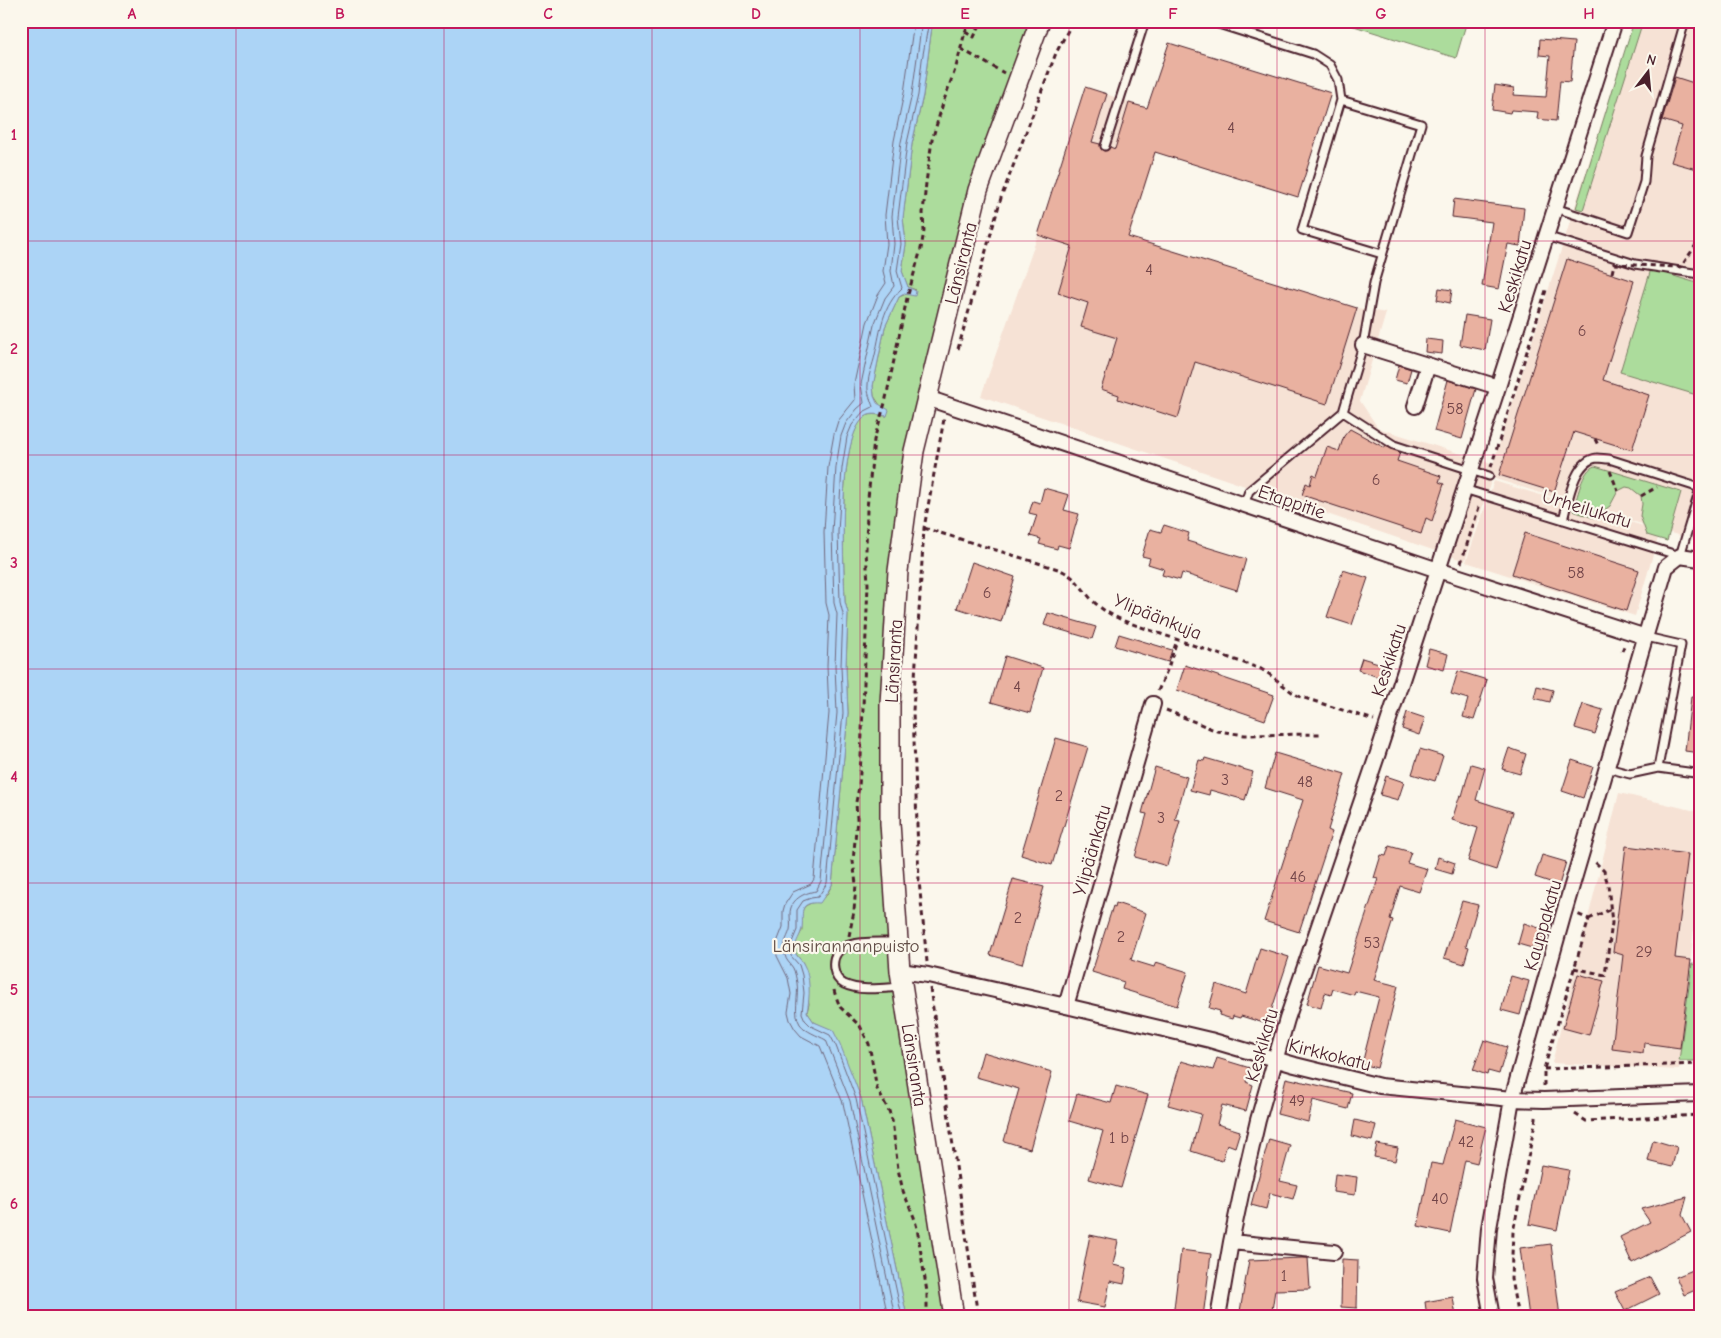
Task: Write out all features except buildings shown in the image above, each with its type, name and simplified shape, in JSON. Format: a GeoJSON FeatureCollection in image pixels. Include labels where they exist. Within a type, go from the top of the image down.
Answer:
{"type":"FeatureCollection","features":[{"type":"Feature","properties":{"kind":"street","name":"Länsiranta"},"geometry":{"type":"LineString","coordinates":[[954,1317],[902,979],[898,942],[890,824],[890,704],[898,570],[914,451],[978,190],[1040,21]]}},
{"type":"Feature","properties":{"kind":"street","name":"Keskikatu"},"geometry":{"type":"LineString","coordinates":[[1218,1317],[1231,1242],[1258,1120],[1287,1019],[1438,570],[1615,21]]}},
{"type":"Feature","properties":{"kind":"street"},"geometry":{"type":"LineString","coordinates":[[1363,345],[1498,387]]}},
{"type":"Feature","properties":{"kind":"street"},"geometry":{"type":"LineString","coordinates":[[1415,406],[1428,365]]}},
{"type":"Feature","properties":{"kind":"street","name":"Etappitie"},"geometry":{"type":"LineString","coordinates":[[927,398],[1438,570],[1646,637]]}},
{"type":"Feature","properties":{"kind":"street","name":"Urheilukatu"},"geometry":{"type":"LineString","coordinates":[[1680,556],[1700,559]]}},
{"type":"Feature","properties":{"kind":"street","name":"Kauppakatu"},"geometry":{"type":"LineString","coordinates":[[1492,1317],[1486,1278],[1489,1228],[1512,1099],[1666,567],[1680,556]]}},
{"type":"Feature","properties":{"kind":"street","name":"Ylipäänkatu"},"geometry":{"type":"LineString","coordinates":[[1066,1006],[1153,704]]}},
{"type":"Feature","properties":{"kind":"street","name":"Kirkkokatu"},"geometry":{"type":"LineString","coordinates":[[902,979],[928,975],[1210,1040],[1380,1086],[1512,1099],[1544,1106],[1700,1094]]}},
{"type":"Feature","properties":{"kind":"street"},"geometry":{"type":"LineString","coordinates":[[1231,1242],[1334,1252]]}},
{"type":"Feature","properties":{"kind":"lane"},"geometry":{"type":"LineString","coordinates":[[1105,146],[1145,21]]}},
{"type":"Feature","properties":{"kind":"lane"},"geometry":{"type":"LineString","coordinates":[[1209,21],[1313,54],[1330,65],[1338,80],[1341,100],[1302,230],[1382,254]]}},
{"type":"Feature","properties":{"kind":"lane"},"geometry":{"type":"LineString","coordinates":[[1555,208],[1628,232],[1644,182],[1646,156],[1685,21]]}},
{"type":"Feature","properties":{"kind":"lane"},"geometry":{"type":"LineString","coordinates":[[1244,505],[1249,491],[1343,412],[1363,345],[1374,283],[1421,124],[1341,100]]}},
{"type":"Feature","properties":{"kind":"lane"},"geometry":{"type":"LineString","coordinates":[[1546,236],[1635,264],[1699,273]]}},
{"type":"Feature","properties":{"kind":"lane"},"geometry":{"type":"LineString","coordinates":[[1343,412],[1394,445],[1489,476]]}},
{"type":"Feature","properties":{"kind":"lane"},"geometry":{"type":"LineString","coordinates":[[1562,520],[1577,474],[1582,465],[1589,460],[1597,458],[1606,459],[1700,488],[1680,556]]}},
{"type":"Feature","properties":{"kind":"lane","name":"Urheilukatu"},"geometry":{"type":"LineString","coordinates":[[1464,489],[1680,556]]}},
{"type":"Feature","properties":{"kind":"lane"},"geometry":{"type":"LineString","coordinates":[[1646,637],[1681,645],[1658,768]]}},
{"type":"Feature","properties":{"kind":"lane"},"geometry":{"type":"LineString","coordinates":[[1607,768],[1630,774],[1658,768],[1695,773]]}},
{"type":"Feature","properties":{"kind":"lane"},"geometry":{"type":"LineString","coordinates":[[898,942],[848,944],[840,949],[835,957],[833,966],[836,976],[843,984],[862,988],[902,979]]}},
{"type":"Feature","properties":{"kind":"path"},"geometry":{"type":"LineString","coordinates":[[848,944],[854,911],[856,884],[853,861],[857,819],[856,802],[861,757],[868,584],[866,551],[874,440],[886,403],[908,298],[918,266],[924,231],[923,213],[932,140],[970,21]]}},
{"type":"Feature","properties":{"kind":"path"},"geometry":{"type":"LineString","coordinates":[[965,32],[974,37],[982,21]]}},
{"type":"Feature","properties":{"kind":"path"},"geometry":{"type":"LineString","coordinates":[[958,351],[1001,198],[1056,54],[1073,21]]}},
{"type":"Feature","properties":{"kind":"path"},"geometry":{"type":"LineString","coordinates":[[960,49],[1018,82]]}},
{"type":"Feature","properties":{"kind":"path"},"geometry":{"type":"LineString","coordinates":[[1612,274],[1614,264],[1680,267],[1700,239]]}},
{"type":"Feature","properties":{"kind":"path"},"geometry":{"type":"LineString","coordinates":[[1489,476],[1550,279]]}},
{"type":"Feature","properties":{"kind":"path"},"geometry":{"type":"LineString","coordinates":[[946,405],[924,528],[913,711],[919,882],[928,975],[978,1317]]}},
{"type":"Feature","properties":{"kind":"path"},"geometry":{"type":"LineString","coordinates":[[1606,459],[1618,491]]}},
{"type":"Feature","properties":{"kind":"path"},"geometry":{"type":"LineString","coordinates":[[1457,576],[1483,496]]}},
{"type":"Feature","properties":{"kind":"path","name":"Ylipäänkuja"},"geometry":{"type":"LineString","coordinates":[[924,528],[1058,568],[1074,578],[1092,600],[1107,613],[1124,621],[1261,669],[1274,676],[1289,691],[1298,696],[1387,724]]}},
{"type":"Feature","properties":{"kind":"path"},"geometry":{"type":"LineString","coordinates":[[1177,640],[1153,704],[1217,731],[1245,735],[1320,734]]}},
{"type":"Feature","properties":{"kind":"path"},"geometry":{"type":"LineString","coordinates":[[1574,968],[1605,975],[1612,922],[1608,885],[1604,871],[1593,859],[1590,868]]}},
{"type":"Feature","properties":{"kind":"path"},"geometry":{"type":"LineString","coordinates":[[1580,905],[1577,914],[1589,919],[1611,909]]}},
{"type":"Feature","properties":{"kind":"path"},"geometry":{"type":"LineString","coordinates":[[1518,1317],[1511,1279],[1513,1232],[1537,1113],[1544,1106],[1544,1069],[1589,919]]}},
{"type":"Feature","properties":{"kind":"path"},"geometry":{"type":"LineString","coordinates":[[836,976],[835,994],[840,1007],[860,1026],[869,1044],[877,1089],[892,1120],[898,1169],[903,1191],[917,1228],[926,1292],[927,1317]]}},
{"type":"Feature","properties":{"kind":"path"},"geometry":{"type":"LineString","coordinates":[[1544,1069],[1700,1064]]}},
{"type":"Feature","properties":{"kind":"path"},"geometry":{"type":"LineString","coordinates":[[1537,1113],[1544,1106]]}},
{"type":"Feature","properties":{"kind":"path"},"geometry":{"type":"LineString","coordinates":[[1570,1113],[1586,1121],[1700,1115]]}},
{"type":"Feature","properties":{"kind":"shaded area"},"geometry":{"type":"Polygon","coordinates":[[[1634,21],[1700,21],[1700,542],[1492,478],[1465,561],[981,396],[1038,235],[1085,87],[1147,108],[1135,146],[1156,152],[1129,237],[1357,308],[1386,313],[1360,401],[1378,428],[1493,464],[1634,21]]]}},
{"type":"Feature","properties":{"kind":"shaded area"},"geometry":{"type":"Polygon","coordinates":[[[1494,481],[1660,531],[1635,616],[1466,562],[1494,481]]]}},
{"type":"Feature","properties":{"kind":"shaded area"},"geometry":{"type":"Polygon","coordinates":[[[1619,793],[1700,812],[1700,871],[1679,1070],[1552,1063],[1619,793]]]}},
{"type":"Feature","properties":{"kind":"green space","name":"Länsirannanpuisto"},"geometry":{"type":"Polygon","coordinates":[[[934,21],[1035,21],[909,449],[884,821],[949,1317],[907,1317],[861,1098],[833,1031],[814,1022],[807,1012],[809,1004],[803,963],[796,954],[795,948],[796,941],[802,931],[801,913],[805,906],[826,896],[832,885],[848,713],[846,666],[848,613],[845,602],[843,533],[846,475],[849,450],[856,430],[865,417],[873,414],[887,416],[874,396],[873,386],[885,327],[899,297],[916,290],[908,287],[902,271],[906,244],[903,218],[912,144],[923,96],[934,21]]]}},
{"type":"Feature","properties":{"kind":"green space"},"geometry":{"type":"Polygon","coordinates":[[[1338,21],[1467,21],[1456,58],[1338,21]]]}},
{"type":"Feature","properties":{"kind":"green space"},"geometry":{"type":"Polygon","coordinates":[[[1634,21],[1643,21],[1583,210],[1576,208],[1634,21]]]}},
{"type":"Feature","properties":{"kind":"green space"},"geometry":{"type":"Polygon","coordinates":[[[1651,269],[1700,284],[1700,396],[1620,372],[1651,269]]]}},
{"type":"Feature","properties":{"kind":"green space"},"geometry":{"type":"Polygon","coordinates":[[[1595,466],[1681,492],[1667,541],[1647,535],[1640,516],[1641,496],[1631,488],[1626,487],[1618,491],[1610,506],[1594,518],[1573,511],[1583,478],[1590,468],[1595,466]]]}},
{"type":"Feature","properties":{"kind":"green space"},"geometry":{"type":"Polygon","coordinates":[[[1692,964],[1700,965],[1700,1061],[1679,1061],[1692,964]]]}},
{"type":"Feature","properties":{"kind":"water"},"geometry":{"type":"Polygon","coordinates":[[[21,21],[934,21],[923,95],[912,144],[903,218],[906,244],[902,271],[908,287],[916,291],[915,296],[904,294],[899,297],[885,327],[873,386],[877,403],[889,410],[887,416],[867,415],[856,430],[850,450],[846,476],[843,533],[845,602],[848,613],[846,666],[848,713],[832,885],[820,903],[812,903],[804,908],[801,932],[795,950],[806,968],[809,980],[807,1012],[814,1022],[833,1030],[861,1098],[907,1317],[21,1317],[21,21]]]}}]}
